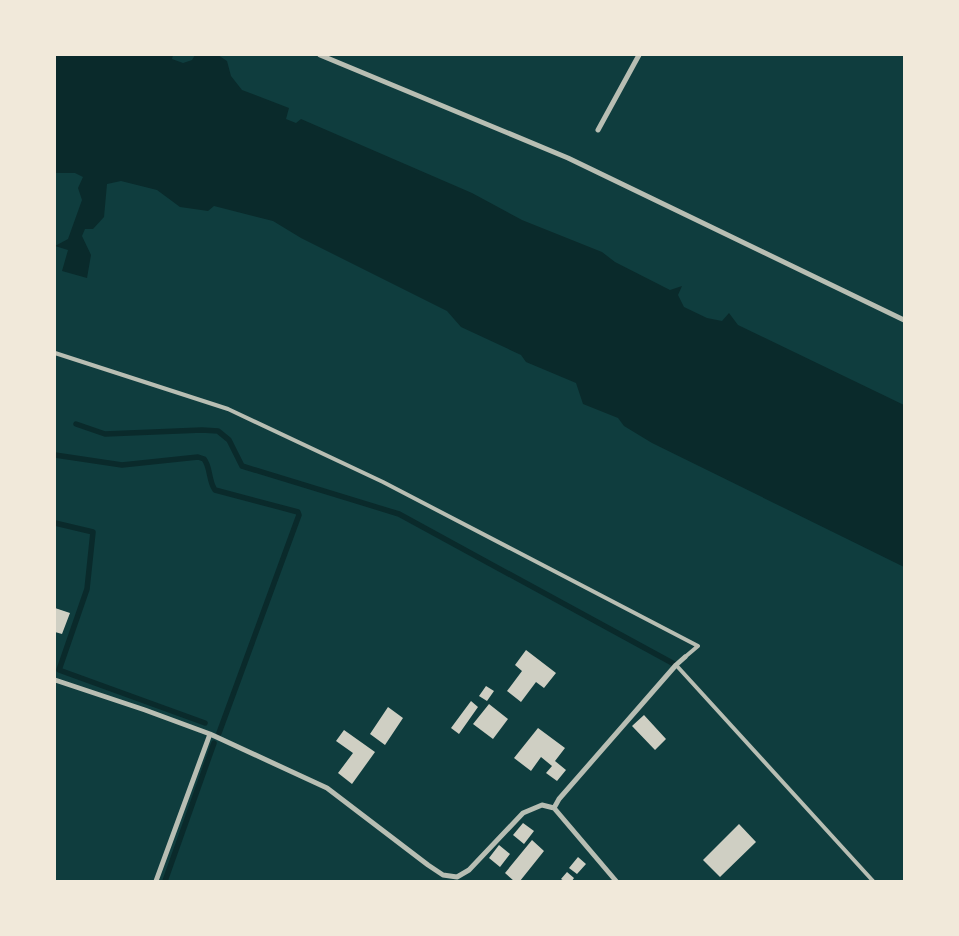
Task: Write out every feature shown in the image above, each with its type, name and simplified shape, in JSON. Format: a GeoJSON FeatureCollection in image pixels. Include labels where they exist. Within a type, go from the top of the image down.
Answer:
{"type":"FeatureCollection","features":[{"type":"Feature","properties":{"kind":"street"},"geometry":{"type":"LineString","coordinates":[[320,55],[568,158],[904,320]]}},
{"type":"Feature","properties":{"kind":"street"},"geometry":{"type":"LineString","coordinates":[[598,130],[639,55]]}},
{"type":"Feature","properties":{"kind":"street"},"geometry":{"type":"LineString","coordinates":[[554,808],[559,799],[685,657]]}},
{"type":"Feature","properties":{"kind":"street"},"geometry":{"type":"LineString","coordinates":[[55,680],[210,734],[328,788],[443,875],[457,877],[469,870],[523,813],[542,805],[554,808],[616,881]]}},
{"type":"Feature","properties":{"kind":"street"},"geometry":{"type":"LineString","coordinates":[[156,881],[210,734]]}},
{"type":"Feature","properties":{"kind":"lane"},"geometry":{"type":"LineString","coordinates":[[55,353],[228,409],[383,482],[698,646],[685,657]]}},
{"type":"Feature","properties":{"kind":"lane"},"geometry":{"type":"LineString","coordinates":[[676,665],[873,881]]}},
{"type":"Feature","properties":{"kind":"water"},"geometry":{"type":"Polygon","coordinates":[[[55,55],[173,55],[172,59],[183,63],[192,60],[195,55],[218,55],[227,61],[231,76],[242,90],[289,108],[286,119],[296,123],[301,119],[472,193],[522,220],[602,252],[615,262],[670,290],[682,286],[678,295],[684,307],[707,318],[722,321],[729,313],[738,325],[904,405],[904,567],[652,443],[624,426],[618,418],[583,404],[576,383],[526,362],[521,355],[461,327],[447,311],[301,238],[273,221],[214,206],[208,211],[180,207],[157,190],[121,181],[107,184],[104,217],[93,229],[85,229],[82,236],[91,255],[87,278],[62,271],[68,250],[55,246],[68,239],[82,200],[78,188],[83,177],[75,173],[55,173],[55,55]]]}},
{"type":"Feature","properties":{"kind":"building"},"geometry":{"type":"Polygon","coordinates":[[[55,608],[70,613],[62,634],[55,632],[55,608]]]}},
{"type":"Feature","properties":{"kind":"building"},"geometry":{"type":"Polygon","coordinates":[[[526,650],[556,673],[544,688],[536,682],[521,702],[507,691],[522,671],[515,665],[526,650]]]}},
{"type":"Feature","properties":{"kind":"building"},"geometry":{"type":"Polygon","coordinates":[[[486,686],[494,691],[487,701],[479,696],[486,686]]]}},
{"type":"Feature","properties":{"kind":"building"},"geometry":{"type":"Polygon","coordinates":[[[471,701],[478,707],[459,734],[451,728],[471,701]]]}},
{"type":"Feature","properties":{"kind":"building"},"geometry":{"type":"Polygon","coordinates":[[[489,704],[508,719],[493,739],[473,724],[489,704]]]}},
{"type":"Feature","properties":{"kind":"building"},"geometry":{"type":"Polygon","coordinates":[[[388,707],[403,718],[385,745],[370,734],[388,707]]]}},
{"type":"Feature","properties":{"kind":"building"},"geometry":{"type":"Polygon","coordinates":[[[644,715],[666,739],[655,750],[632,726],[644,715]]]}},
{"type":"Feature","properties":{"kind":"building"},"geometry":{"type":"Polygon","coordinates":[[[538,728],[565,748],[555,761],[566,770],[557,781],[546,773],[552,766],[541,757],[531,771],[514,758],[538,728]]]}},
{"type":"Feature","properties":{"kind":"building"},"geometry":{"type":"Polygon","coordinates":[[[344,730],[375,752],[352,784],[338,773],[353,753],[336,741],[344,730]]]}},
{"type":"Feature","properties":{"kind":"building"},"geometry":{"type":"Polygon","coordinates":[[[523,823],[534,831],[524,844],[513,835],[523,823]]]}},
{"type":"Feature","properties":{"kind":"building"},"geometry":{"type":"Polygon","coordinates":[[[739,824],[756,842],[720,877],[703,860],[739,824]]]}},
{"type":"Feature","properties":{"kind":"building"},"geometry":{"type":"Polygon","coordinates":[[[532,840],[544,851],[520,881],[514,881],[505,873],[532,840]]]}},
{"type":"Feature","properties":{"kind":"building"},"geometry":{"type":"Polygon","coordinates":[[[499,845],[510,854],[500,867],[489,858],[499,845]]]}},
{"type":"Feature","properties":{"kind":"building"},"geometry":{"type":"Polygon","coordinates":[[[578,857],[586,864],[577,874],[569,868],[578,857]]]}},
{"type":"Feature","properties":{"kind":"building"},"geometry":{"type":"Polygon","coordinates":[[[567,872],[574,878],[572,881],[561,879],[567,872]]]}},
{"type":"Feature","properties":{"kind":"waterway"},"geometry":{"type":"LineString","coordinates":[[76,424],[105,434],[218,431],[229,440],[242,466],[399,514],[676,665]]}},
{"type":"Feature","properties":{"kind":"waterway"},"geometry":{"type":"LineString","coordinates":[[55,455],[122,465],[198,457],[204,459],[215,490],[298,512],[299,515],[219,733]]}},
{"type":"Feature","properties":{"kind":"waterway"},"geometry":{"type":"LineString","coordinates":[[55,523],[93,532],[87,589],[59,670],[205,723]]}},
{"type":"Feature","properties":{"kind":"waterway"},"geometry":{"type":"LineString","coordinates":[[165,881],[214,743]]}}]}
